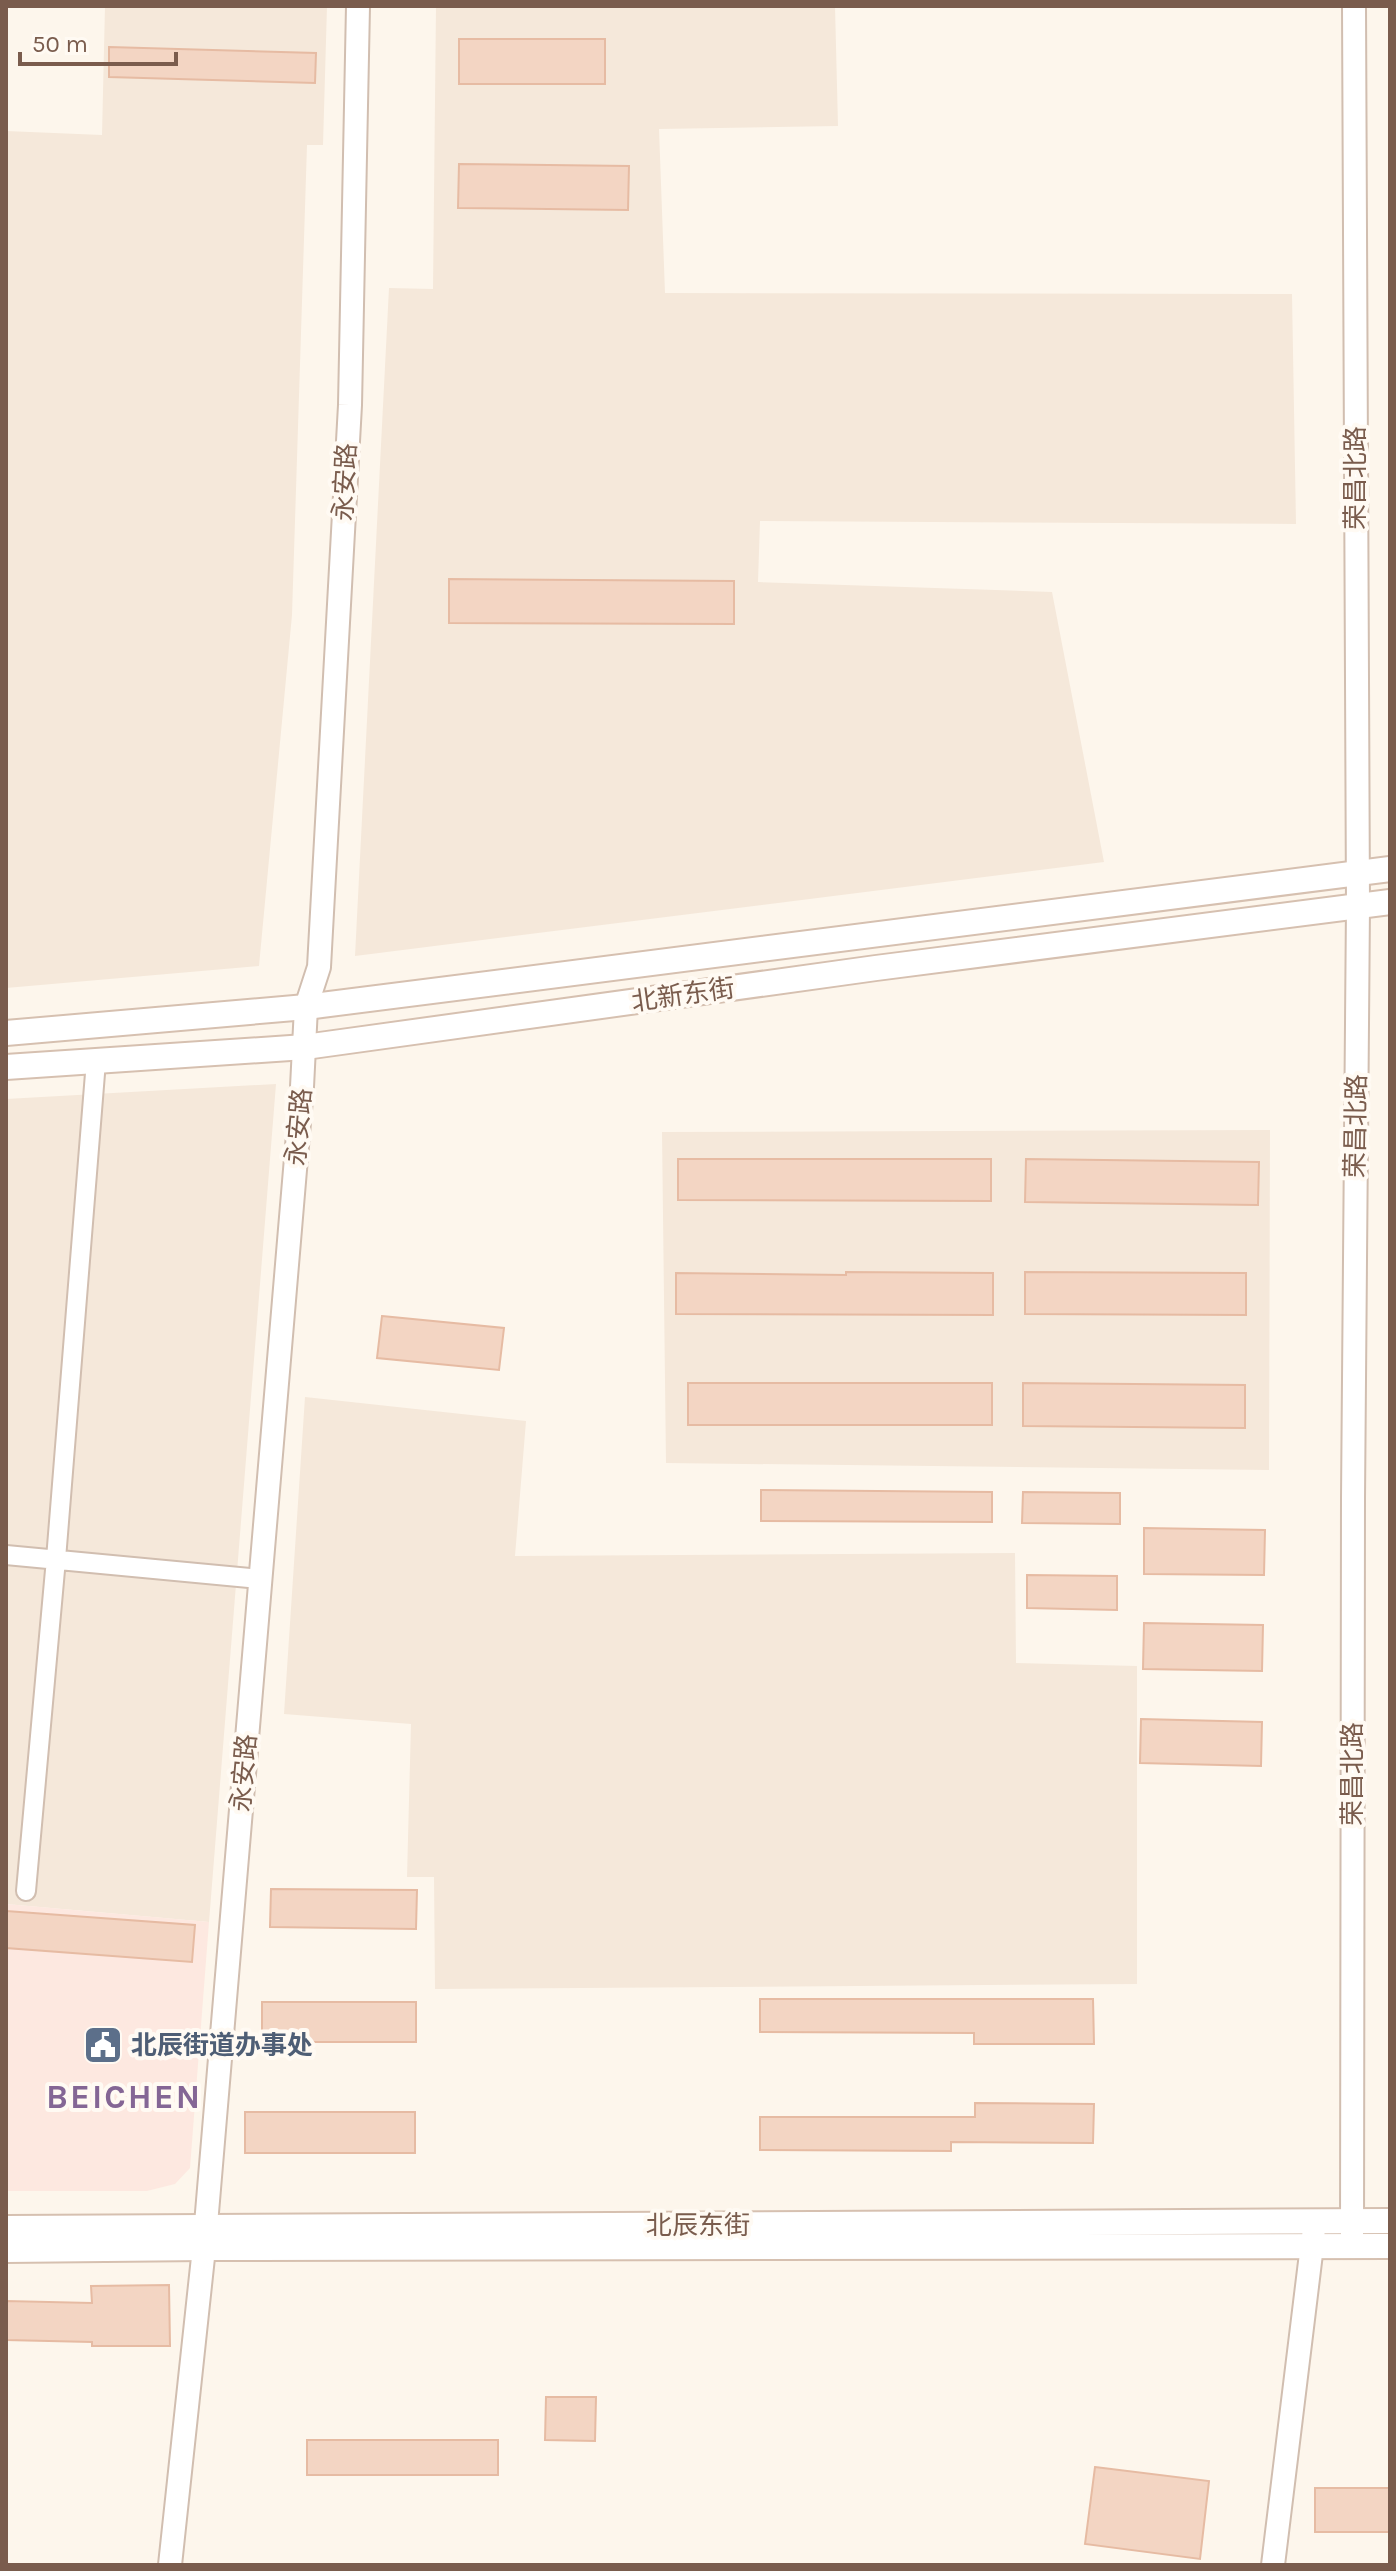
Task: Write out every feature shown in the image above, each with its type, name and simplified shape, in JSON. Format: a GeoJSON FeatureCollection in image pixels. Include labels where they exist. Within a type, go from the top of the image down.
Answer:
{"type":"FeatureCollection","features":[{"type":"Feature","properties":{"kind":"main road","name":"北新东街"},"geometry":{"type":"LineString","coordinates":[[6,1033],[306,1007],[1390,869]]}},
{"type":"Feature","properties":{"kind":"main road","name":"北新东街"},"geometry":{"type":"LineString","coordinates":[[6,1067],[305,1047],[876,968],[1390,902]]}},
{"type":"Feature","properties":{"kind":"main road","name":"北辰东街"},"geometry":{"type":"LineString","coordinates":[[6,2250],[205,2238],[1390,2221]]}},
{"type":"Feature","properties":{"kind":"main road","name":"北辰东街"},"geometry":{"type":"LineString","coordinates":[[6,2228],[205,2238],[1390,2246]]}},
{"type":"Feature","properties":{"kind":"street","name":"永安路"},"geometry":{"type":"LineString","coordinates":[[170,2565],[205,2238],[306,1007],[319,967],[350,405],[358,6]]}},
{"type":"Feature","properties":{"kind":"street","name":"荣昌北路"},"geometry":{"type":"LineString","coordinates":[[1352,2247],[1353,1482],[1358,905],[1354,6]]}},
{"type":"Feature","properties":{"kind":"street"},"geometry":{"type":"LineString","coordinates":[[872,934],[876,968]]}},
{"type":"Feature","properties":{"kind":"street"},"geometry":{"type":"LineString","coordinates":[[26,1891],[96,1061]]}},
{"type":"Feature","properties":{"kind":"street"},"geometry":{"type":"LineString","coordinates":[[6,1555],[260,1579]]}},
{"type":"Feature","properties":{"kind":"street"},"geometry":{"type":"LineString","coordinates":[[1273,2565],[1315,2222]]}},
{"type":"Feature","properties":{"kind":"shaded area"},"geometry":{"type":"Polygon","coordinates":[[[105,6],[327,6],[323,145],[307,145],[292,615],[259,966],[6,988],[6,131],[102,135],[105,6]]]}},
{"type":"Feature","properties":{"kind":"shaded area"},"geometry":{"type":"Polygon","coordinates":[[[436,6],[835,6],[838,126],[659,129],[665,293],[1292,294],[1296,524],[760,521],[758,582],[1052,592],[1104,862],[355,956],[389,288],[433,289],[436,6]]]}},
{"type":"Feature","properties":{"kind":"shaded area"},"geometry":{"type":"Polygon","coordinates":[[[276,1084],[209,1922],[6,1904],[6,1099],[276,1084]]]}},
{"type":"Feature","properties":{"kind":"shaded area"},"geometry":{"type":"Polygon","coordinates":[[[1270,1130],[1269,1470],[666,1463],[662,1132],[1270,1130]]]}},
{"type":"Feature","properties":{"kind":"shaded area"},"geometry":{"type":"Polygon","coordinates":[[[305,1397],[526,1421],[515,1556],[1015,1553],[1016,1663],[1137,1666],[1137,1984],[435,1989],[434,1877],[407,1877],[411,1724],[284,1714],[305,1397]]]}},
{"type":"Feature","properties":{"kind":"shaded area","name":"北辰街道办事处"},"geometry":{"type":"Polygon","coordinates":[[[6,1904],[209,1922],[190,2168],[175,2184],[147,2191],[6,2191],[6,1904]]]}},
{"type":"Feature","properties":{"kind":"building"},"geometry":{"type":"Polygon","coordinates":[[[459,39],[605,39],[605,84],[459,84],[459,39]]]}},
{"type":"Feature","properties":{"kind":"building"},"geometry":{"type":"Polygon","coordinates":[[[109,47],[316,53],[315,83],[109,77],[109,47]]]}},
{"type":"Feature","properties":{"kind":"building"},"geometry":{"type":"Polygon","coordinates":[[[459,164],[629,166],[628,210],[458,208],[459,164]]]}},
{"type":"Feature","properties":{"kind":"building"},"geometry":{"type":"Polygon","coordinates":[[[449,579],[734,581],[734,624],[449,623],[449,579]]]}},
{"type":"Feature","properties":{"kind":"building"},"geometry":{"type":"Polygon","coordinates":[[[678,1159],[991,1159],[991,1201],[678,1200],[678,1159]]]}},
{"type":"Feature","properties":{"kind":"building"},"geometry":{"type":"Polygon","coordinates":[[[1026,1159],[1259,1162],[1258,1205],[1025,1202],[1026,1159]]]}},
{"type":"Feature","properties":{"kind":"building"},"geometry":{"type":"Polygon","coordinates":[[[846,1272],[993,1273],[993,1315],[676,1314],[676,1273],[846,1275],[846,1272]]]}},
{"type":"Feature","properties":{"kind":"building"},"geometry":{"type":"Polygon","coordinates":[[[1025,1272],[1246,1273],[1246,1315],[1025,1314],[1025,1272]]]}},
{"type":"Feature","properties":{"kind":"building"},"geometry":{"type":"Polygon","coordinates":[[[382,1316],[504,1328],[499,1370],[377,1358],[382,1316]]]}},
{"type":"Feature","properties":{"kind":"building"},"geometry":{"type":"Polygon","coordinates":[[[688,1383],[992,1383],[992,1425],[688,1425],[688,1383]]]}},
{"type":"Feature","properties":{"kind":"building"},"geometry":{"type":"Polygon","coordinates":[[[1023,1383],[1245,1385],[1245,1428],[1023,1426],[1023,1383]]]}},
{"type":"Feature","properties":{"kind":"building"},"geometry":{"type":"Polygon","coordinates":[[[761,1490],[992,1492],[992,1522],[761,1521],[761,1490]]]}},
{"type":"Feature","properties":{"kind":"building"},"geometry":{"type":"Polygon","coordinates":[[[1023,1492],[1120,1493],[1120,1524],[1022,1523],[1023,1492]]]}},
{"type":"Feature","properties":{"kind":"building"},"geometry":{"type":"Polygon","coordinates":[[[1144,1528],[1265,1530],[1264,1575],[1144,1574],[1144,1528]]]}},
{"type":"Feature","properties":{"kind":"building"},"geometry":{"type":"Polygon","coordinates":[[[1027,1575],[1117,1576],[1117,1610],[1027,1608],[1027,1575]]]}},
{"type":"Feature","properties":{"kind":"building"},"geometry":{"type":"Polygon","coordinates":[[[1144,1623],[1263,1625],[1262,1671],[1143,1669],[1144,1623]]]}},
{"type":"Feature","properties":{"kind":"building"},"geometry":{"type":"Polygon","coordinates":[[[1141,1719],[1262,1722],[1261,1766],[1140,1763],[1141,1719]]]}},
{"type":"Feature","properties":{"kind":"building"},"geometry":{"type":"Polygon","coordinates":[[[271,1889],[417,1890],[416,1929],[270,1927],[271,1889]]]}},
{"type":"Feature","properties":{"kind":"building"},"geometry":{"type":"Polygon","coordinates":[[[6,1911],[195,1925],[192,1962],[6,1948],[6,1911]]]}},
{"type":"Feature","properties":{"kind":"building"},"geometry":{"type":"Polygon","coordinates":[[[760,1999],[1093,1999],[1094,2044],[974,2044],[974,2033],[760,2032],[760,1999]]]}},
{"type":"Feature","properties":{"kind":"building"},"geometry":{"type":"Polygon","coordinates":[[[262,2002],[416,2002],[416,2042],[262,2042],[262,2002]]]}},
{"type":"Feature","properties":{"kind":"building"},"geometry":{"type":"Polygon","coordinates":[[[975,2103],[1094,2104],[1093,2143],[951,2142],[951,2151],[760,2150],[760,2117],[975,2117],[975,2103]]]}},
{"type":"Feature","properties":{"kind":"building"},"geometry":{"type":"Polygon","coordinates":[[[245,2112],[415,2112],[415,2153],[245,2153],[245,2112]]]}},
{"type":"Feature","properties":{"kind":"building"},"geometry":{"type":"Polygon","coordinates":[[[169,2285],[170,2346],[92,2346],[92,2342],[6,2340],[6,2301],[92,2303],[91,2286],[169,2285]]]}},
{"type":"Feature","properties":{"kind":"building"},"geometry":{"type":"Polygon","coordinates":[[[546,2397],[596,2397],[595,2441],[545,2440],[546,2397]]]}},
{"type":"Feature","properties":{"kind":"building"},"geometry":{"type":"Polygon","coordinates":[[[307,2440],[498,2440],[498,2475],[307,2475],[307,2440]]]}},
{"type":"Feature","properties":{"kind":"building"},"geometry":{"type":"Polygon","coordinates":[[[1095,2467],[1209,2481],[1200,2559],[1085,2544],[1095,2467]]]}},
{"type":"Feature","properties":{"kind":"building"},"geometry":{"type":"Polygon","coordinates":[[[1315,2488],[1390,2488],[1390,2532],[1315,2532],[1315,2488]]]}},
{"type":"Feature","properties":{"kind":"place","name":"北辰街道办事处"},"geometry":{"type":"Point","coordinates":[103,2045]}},
{"type":"Feature","properties":{"kind":"district","name":"BEICHEN"},"geometry":{"type":"Point","coordinates":[124,2097]}}]}
